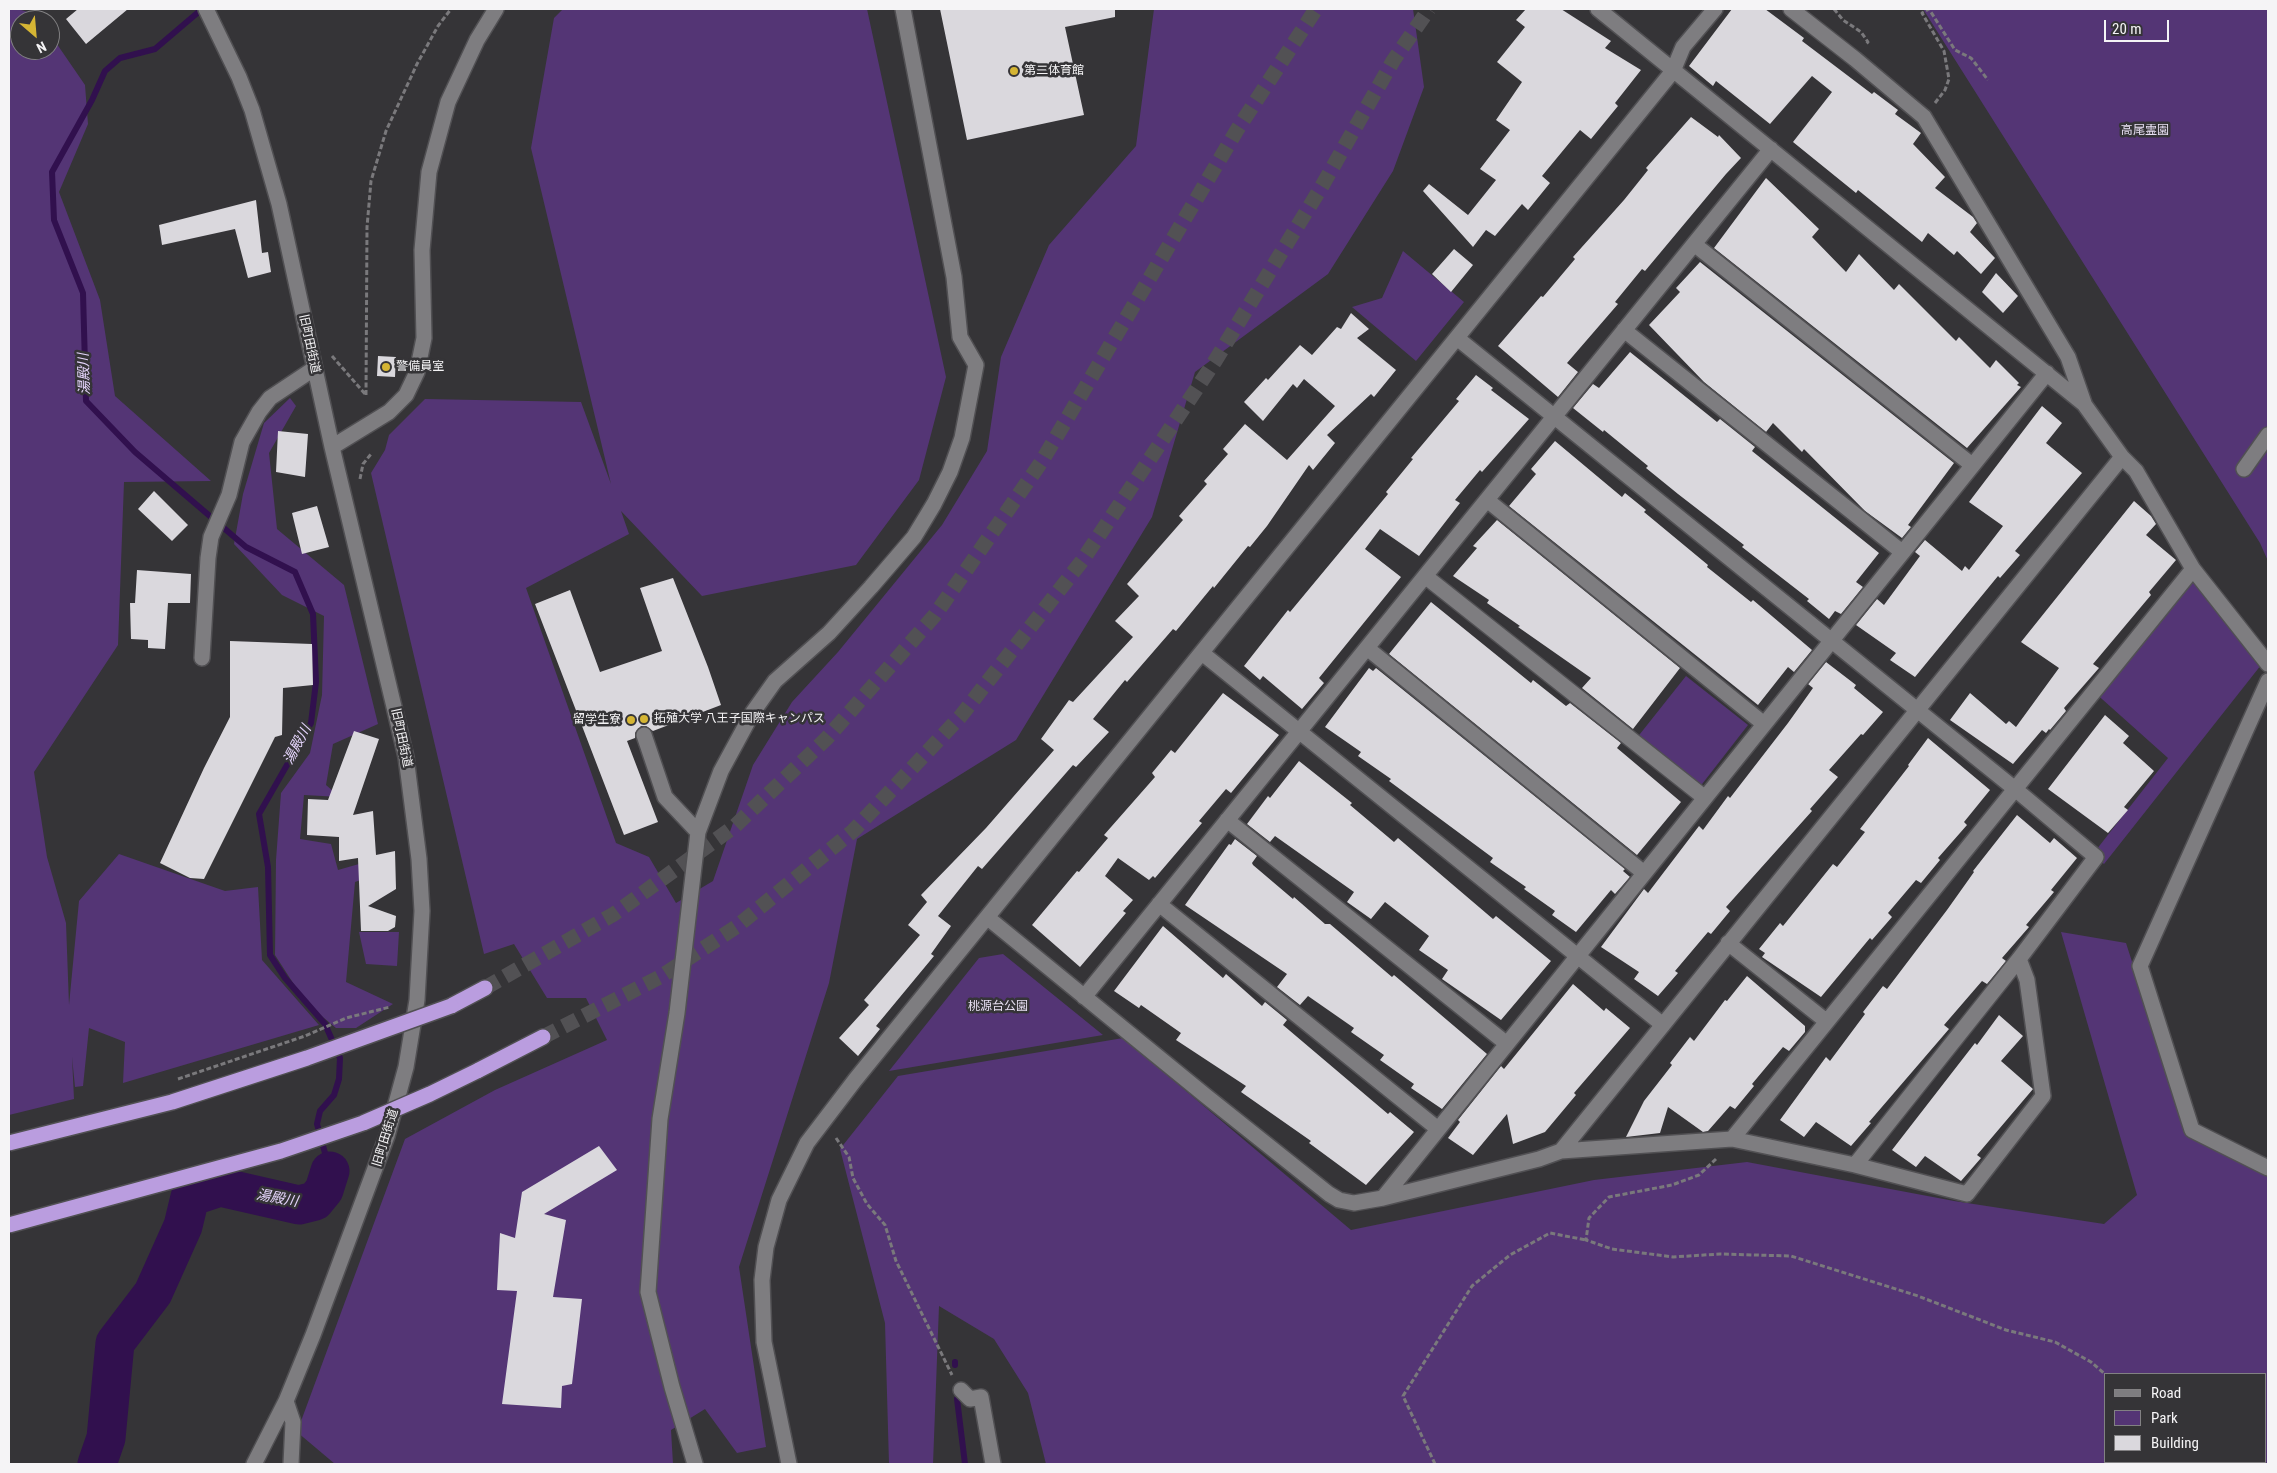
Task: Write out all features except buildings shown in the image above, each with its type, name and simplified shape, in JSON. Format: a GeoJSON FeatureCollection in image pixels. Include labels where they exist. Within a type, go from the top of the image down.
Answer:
{"type":"FeatureCollection","features":[{"type":"Feature","properties":{"kind":"highway"},"geometry":{"type":"LineString","coordinates":[[9,1143],[172,1102],[307,1058],[451,1006],[485,988]]}},
{"type":"Feature","properties":{"kind":"highway"},"geometry":{"type":"LineString","coordinates":[[9,1226],[281,1151],[363,1123],[430,1094],[543,1037]]}},
{"type":"Feature","properties":{"kind":"street"},"geometry":{"type":"LineString","coordinates":[[332,447],[389,412],[406,395],[417,372],[424,338],[422,250],[429,172],[448,102],[477,40],[496,9]]}},
{"type":"Feature","properties":{"kind":"street"},"geometry":{"type":"LineString","coordinates":[[695,1464],[672,1388],[648,1292],[660,1119],[677,1013],[698,832],[721,771],[753,712],[775,681],[829,633],[914,537],[950,472],[962,438],[976,365],[960,337],[954,278],[903,9]]}},
{"type":"Feature","properties":{"kind":"street"},"geometry":{"type":"LineString","coordinates":[[1598,9],[2084,404],[2122,457],[2136,471],[2193,569],[2268,664]]}},
{"type":"Feature","properties":{"kind":"street"},"geometry":{"type":"LineString","coordinates":[[789,1464],[766,1355],[762,1312],[763,1263],[778,1200],[801,1152],[820,1124],[1673,71],[1684,47],[1715,9]]}},
{"type":"Feature","properties":{"kind":"street"},"geometry":{"type":"LineString","coordinates":[[1791,9],[1855,59],[1924,117],[2068,358],[2084,404]]}},
{"type":"Feature","properties":{"kind":"street","name":"旧町田街道"},"geometry":{"type":"LineString","coordinates":[[208,12],[239,76],[265,149],[285,231],[332,447],[403,743],[419,859],[422,911],[417,1000],[406,1067],[387,1136],[320,1319],[286,1401],[254,1464]]}},
{"type":"Feature","properties":{"kind":"street"},"geometry":{"type":"LineString","coordinates":[[1084,997],[1771,149]]}},
{"type":"Feature","properties":{"kind":"street"},"geometry":{"type":"LineString","coordinates":[[1694,244],[1972,465]]}},
{"type":"Feature","properties":{"kind":"street"},"geometry":{"type":"LineString","coordinates":[[1624,330],[1902,552]]}},
{"type":"Feature","properties":{"kind":"street"},"geometry":{"type":"LineString","coordinates":[[1457,338],[1553,418],[2096,857],[2019,959],[1855,1165]]}},
{"type":"Feature","properties":{"kind":"street"},"geometry":{"type":"LineString","coordinates":[[202,658],[211,537],[230,496],[242,442],[259,412],[270,398],[315,368]]}},
{"type":"Feature","properties":{"kind":"street"},"geometry":{"type":"LineString","coordinates":[[1383,1198],[2046,373]]}},
{"type":"Feature","properties":{"kind":"street"},"geometry":{"type":"LineString","coordinates":[[2244,469],[2268,435]]}},
{"type":"Feature","properties":{"kind":"street"},"geometry":{"type":"LineString","coordinates":[[1561,1151],[2122,457]]}},
{"type":"Feature","properties":{"kind":"street"},"geometry":{"type":"LineString","coordinates":[[1487,500],[1764,724]]}},
{"type":"Feature","properties":{"kind":"street"},"geometry":{"type":"LineString","coordinates":[[1732,1139],[2193,569]]}},
{"type":"Feature","properties":{"kind":"street"},"geometry":{"type":"LineString","coordinates":[[1426,576],[1705,798]]}},
{"type":"Feature","properties":{"kind":"street"},"geometry":{"type":"LineString","coordinates":[[1367,648],[1644,874]]}},
{"type":"Feature","properties":{"kind":"street"},"geometry":{"type":"LineString","coordinates":[[1202,653],[1663,1025]]}},
{"type":"Feature","properties":{"kind":"street"},"geometry":{"type":"LineString","coordinates":[[2268,681],[2140,966],[2192,1130],[2268,1168]]}},
{"type":"Feature","properties":{"kind":"street"},"geometry":{"type":"LineString","coordinates":[[644,735],[665,798],[698,832]]}},
{"type":"Feature","properties":{"kind":"street"},"geometry":{"type":"LineString","coordinates":[[1227,820],[1507,1044]]}},
{"type":"Feature","properties":{"kind":"street"},"geometry":{"type":"LineString","coordinates":[[1159,904],[1438,1129]]}},
{"type":"Feature","properties":{"kind":"street"},"geometry":{"type":"LineString","coordinates":[[988,918],[1329,1194],[1339,1200],[1354,1203],[1383,1198],[1539,1159],[1561,1151],[1732,1139],[1855,1165],[1967,1194],[2043,1096],[2027,980],[2019,959]]}},
{"type":"Feature","properties":{"kind":"street"},"geometry":{"type":"LineString","coordinates":[[1728,943],[1826,1021]]}},
{"type":"Feature","properties":{"kind":"street"},"geometry":{"type":"LineString","coordinates":[[961,1390],[970,1399],[981,1397],[993,1464]]}},
{"type":"Feature","properties":{"kind":"street"},"geometry":{"type":"LineString","coordinates":[[286,1401],[293,1422],[291,1464]]}},
{"type":"Feature","properties":{"kind":"path"},"geometry":{"type":"LineString","coordinates":[[331,356],[366,395],[367,227],[372,182],[386,131],[417,64],[438,26],[451,9]]}},
{"type":"Feature","properties":{"kind":"path"},"geometry":{"type":"LineString","coordinates":[[1924,117],[1945,90],[1949,79],[1944,51],[1922,13],[1930,9],[1955,50],[1971,58],[1988,80]]}},
{"type":"Feature","properties":{"kind":"path"},"geometry":{"type":"LineString","coordinates":[[358,487],[363,464],[371,454]]}},
{"type":"Feature","properties":{"kind":"path"},"geometry":{"type":"LineString","coordinates":[[169,1082],[305,1036],[346,1018],[417,1000]]}},
{"type":"Feature","properties":{"kind":"path"},"geometry":{"type":"LineString","coordinates":[[836,1138],[849,1157],[852,1178],[867,1204],[885,1225],[896,1261],[949,1371]]}},
{"type":"Feature","properties":{"kind":"path"},"geometry":{"type":"LineString","coordinates":[[1586,1240],[1589,1218],[1609,1197],[1672,1184],[1699,1175],[1721,1154],[1732,1139]]}},
{"type":"Feature","properties":{"kind":"path"},"geometry":{"type":"LineString","coordinates":[[1435,1464],[1403,1396],[1472,1286],[1510,1255],[1550,1233],[1586,1240],[1612,1249],[1673,1257],[1720,1254],[1791,1256],[1918,1296],[2006,1330],[2055,1342],[2091,1362],[2105,1373]]}},
{"type":"Feature","properties":{"kind":"green space"},"geometry":{"type":"Polygon","coordinates":[[[9,9],[18,9],[21,10],[10,10],[10,60],[60,60],[60,49],[85,85],[88,124],[59,192],[100,300],[115,396],[211,481],[124,482],[118,645],[34,772],[47,857],[66,923],[69,1005],[79,901],[119,854],[225,891],[258,887],[262,960],[319,1025],[123,1083],[125,1042],[89,1028],[83,1086],[75,1087],[72,1057],[74,1099],[9,1115],[9,9]]]}},
{"type":"Feature","properties":{"kind":"green space","name":"拓殖大学 八王子国際キャンパス"},"geometry":{"type":"Polygon","coordinates":[[[563,9],[867,9],[946,377],[919,480],[856,565],[702,596],[621,511],[629,534],[526,588],[616,843],[649,857],[676,903],[713,881],[753,765],[792,702],[838,652],[942,525],[987,451],[1001,357],[1049,245],[1136,146],[1154,9],[1413,9],[1424,87],[1393,171],[1328,274],[1195,372],[1152,517],[1016,740],[857,839],[829,983],[739,1267],[766,1447],[737,1453],[705,1409],[671,1430],[673,1464],[335,1464],[297,1432],[405,1139],[495,1090],[607,1040],[586,998],[547,998],[514,944],[484,954],[371,473],[385,450],[389,435],[425,399],[581,402],[611,484],[531,148],[554,18],[563,9]]]}},
{"type":"Feature","properties":{"kind":"green space","name":"高尾霊園"},"geometry":{"type":"Polygon","coordinates":[[[1923,9],[2268,9],[2268,561],[2260,543],[1923,9]]]}},
{"type":"Feature","properties":{"kind":"green space"},"geometry":{"type":"Polygon","coordinates":[[[1403,251],[1464,302],[1416,361],[1352,307],[1382,298],[1403,251]]]}},
{"type":"Feature","properties":{"kind":"green space"},"geometry":{"type":"Polygon","coordinates":[[[290,398],[296,406],[269,453],[277,529],[344,585],[378,724],[333,744],[326,785],[340,797],[304,795],[300,839],[331,844],[338,870],[373,860],[375,875],[355,882],[346,982],[393,1004],[356,1028],[336,1028],[306,1003],[275,955],[276,860],[281,793],[310,753],[322,695],[324,616],[282,595],[234,544],[243,494],[264,423],[290,398]]]}},
{"type":"Feature","properties":{"kind":"green space"},"geometry":{"type":"Polygon","coordinates":[[[2193,569],[2265,660],[2104,864],[2093,854],[2168,758],[2093,691],[2193,569]]]}},
{"type":"Feature","properties":{"kind":"green space"},"geometry":{"type":"Polygon","coordinates":[[[1686,676],[1748,725],[1699,788],[1636,739],[1686,676]]]}},
{"type":"Feature","properties":{"kind":"green space"},"geometry":{"type":"Polygon","coordinates":[[[359,932],[399,932],[397,966],[366,964],[359,932]]]}},
{"type":"Feature","properties":{"kind":"green space"},"geometry":{"type":"Polygon","coordinates":[[[2061,932],[2126,943],[2188,1136],[2268,1175],[2268,1464],[1046,1464],[1028,1393],[994,1339],[939,1306],[933,1464],[889,1464],[885,1323],[840,1149],[898,1076],[1123,1038],[1351,1230],[1594,1180],[1747,1162],[1954,1201],[2104,1224],[2137,1195],[2061,932]]]}},
{"type":"Feature","properties":{"kind":"green space","name":"桃源台公園"},"geometry":{"type":"Polygon","coordinates":[[[1003,954],[1103,1035],[889,1071],[979,958],[1003,954]]]}},
{"type":"Feature","properties":{"kind":"waterway","name":"湯殿川"},"geometry":{"type":"LineString","coordinates":[[202,9],[155,49],[120,58],[105,71],[92,100],[52,172],[54,220],[83,293],[86,401],[135,452],[246,547],[295,572],[313,614],[316,682],[311,723],[259,814],[268,867],[270,955],[285,978],[325,1024],[340,1058],[339,1079],[334,1095],[320,1111],[317,1124],[330,1171]]}},
{"type":"Feature","properties":{"kind":"waterway","name":"湯殿川"},"geometry":{"type":"LineString","coordinates":[[97,1464],[106,1438],[115,1343],[153,1293],[183,1226],[190,1197],[220,1187],[299,1205],[315,1201],[324,1190],[330,1171]]}},
{"type":"Feature","properties":{"kind":"waterway"},"geometry":{"type":"LineString","coordinates":[[957,1399],[965,1464]]}},
{"type":"Feature","properties":{"kind":"tunnel"},"geometry":{"type":"LineString","coordinates":[[485,988],[614,914],[735,826],[827,738],[935,615],[1042,461],[1237,130],[1316,9]]}},
{"type":"Feature","properties":{"kind":"tunnel"},"geometry":{"type":"LineString","coordinates":[[543,1037],[660,977],[736,927],[853,831],[960,717],[1082,561],[1215,361],[1322,186],[1393,61],[1429,9]]}},
{"type":"Feature","properties":{"kind":"place","name":"第二体育館"},"geometry":{"type":"Point","coordinates":[1014,71]}},
{"type":"Feature","properties":{"kind":"place","name":"警備員室"},"geometry":{"type":"Point","coordinates":[386,367]}},
{"type":"Feature","properties":{"kind":"place","name":"拓殖大学 八王子国際キャンパス"},"geometry":{"type":"Point","coordinates":[644,719]}},
{"type":"Feature","properties":{"kind":"place","name":"留学生寮"},"geometry":{"type":"Point","coordinates":[631,720]}}]}
